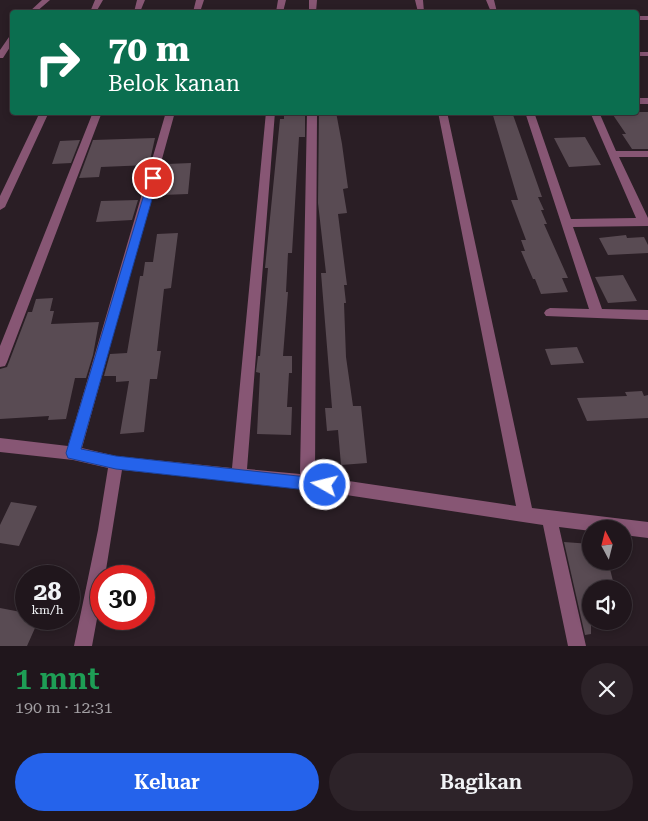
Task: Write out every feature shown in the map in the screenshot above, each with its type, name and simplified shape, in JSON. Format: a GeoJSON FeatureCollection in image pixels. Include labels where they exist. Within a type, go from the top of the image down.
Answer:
{"type":"FeatureCollection","features":[{"type":"Feature","properties":{"kind":"street"},"geometry":{"type":"LineString","coordinates":[[34,10],[46,0]]}},
{"type":"Feature","properties":{"kind":"street"},"geometry":{"type":"LineString","coordinates":[[0,56],[10,41]]}},
{"type":"Feature","properties":{"kind":"street"},"geometry":{"type":"LineString","coordinates":[[0,207],[44,115]]}},
{"type":"Feature","properties":{"kind":"street"},"geometry":{"type":"LineString","coordinates":[[0,362],[97,115]]}},
{"type":"Feature","properties":{"kind":"street"},"geometry":{"type":"LineString","coordinates":[[73,453],[170,115]]}},
{"type":"Feature","properties":{"kind":"street"},"geometry":{"type":"LineString","coordinates":[[239,476],[271,115]]}},
{"type":"Feature","properties":{"kind":"street"},"geometry":{"type":"LineString","coordinates":[[307,482],[312,115]]}},
{"type":"Feature","properties":{"kind":"street"},"geometry":{"type":"LineString","coordinates":[[443,115],[526,515]]}},
{"type":"Feature","properties":{"kind":"street"},"geometry":{"type":"LineString","coordinates":[[530,115],[568,223],[597,314]]}},
{"type":"Feature","properties":{"kind":"street"},"geometry":{"type":"LineString","coordinates":[[568,223],[646,222],[612,154],[595,115]]}},
{"type":"Feature","properties":{"kind":"street"},"geometry":{"type":"LineString","coordinates":[[612,154],[648,154]]}},
{"type":"Feature","properties":{"kind":"street"},"geometry":{"type":"LineString","coordinates":[[550,313],[648,315]]}},
{"type":"Feature","properties":{"kind":"street"},"geometry":{"type":"LineString","coordinates":[[0,445],[73,453],[116,462],[307,482],[526,515],[648,530]]}},
{"type":"Feature","properties":{"kind":"street"},"geometry":{"type":"LineString","coordinates":[[83,646],[106,530],[116,462]]}},
{"type":"Feature","properties":{"kind":"street"},"geometry":{"type":"LineString","coordinates":[[549,518],[577,646]]}},
{"type":"Feature","properties":{"kind":"building"},"geometry":{"type":"Polygon","coordinates":[[[639,112],[648,112],[648,149],[632,149],[622,134],[626,134],[613,115],[639,115],[639,112]]]}},
{"type":"Feature","properties":{"kind":"building"},"geometry":{"type":"Polygon","coordinates":[[[284,115],[305,115],[305,137],[299,137],[292,253],[288,253],[286,292],[288,292],[283,356],[292,356],[292,373],[289,373],[287,407],[292,407],[291,435],[257,434],[260,373],[256,372],[258,356],[260,356],[268,268],[265,268],[280,119],[284,119],[284,115]]]}},
{"type":"Feature","properties":{"kind":"building"},"geometry":{"type":"Polygon","coordinates":[[[319,115],[337,115],[348,188],[343,189],[347,213],[338,214],[347,285],[344,285],[346,357],[353,406],[361,406],[367,463],[341,465],[338,430],[327,431],[325,408],[332,408],[321,273],[326,273],[318,203],[319,115]]]}},
{"type":"Feature","properties":{"kind":"building"},"geometry":{"type":"Polygon","coordinates":[[[493,115],[513,115],[542,197],[538,197],[544,210],[541,210],[547,224],[544,224],[568,278],[562,278],[568,292],[541,294],[521,251],[525,251],[521,240],[526,240],[511,200],[518,200],[493,115]]]}},
{"type":"Feature","properties":{"kind":"building"},"geometry":{"type":"Polygon","coordinates":[[[585,137],[601,165],[569,167],[554,138],[585,137]]]}},
{"type":"Feature","properties":{"kind":"building"},"geometry":{"type":"Polygon","coordinates":[[[155,138],[149,165],[101,167],[99,177],[79,178],[93,140],[155,138]]]}},
{"type":"Feature","properties":{"kind":"building"},"geometry":{"type":"Polygon","coordinates":[[[80,140],[71,163],[52,164],[60,141],[80,140]]]}},
{"type":"Feature","properties":{"kind":"building"},"geometry":{"type":"Polygon","coordinates":[[[191,163],[188,194],[162,195],[167,164],[191,163]]]}},
{"type":"Feature","properties":{"kind":"building"},"geometry":{"type":"Polygon","coordinates":[[[138,200],[132,220],[96,222],[101,201],[138,200]]]}},
{"type":"Feature","properties":{"kind":"building"},"geometry":{"type":"Polygon","coordinates":[[[178,233],[171,288],[164,289],[157,351],[161,351],[157,379],[150,379],[144,432],[120,434],[129,381],[116,382],[116,376],[104,376],[110,354],[127,353],[140,276],[143,276],[145,262],[153,262],[157,234],[178,233]]]}},
{"type":"Feature","properties":{"kind":"building"},"geometry":{"type":"Polygon","coordinates":[[[626,235],[627,238],[644,237],[648,245],[648,253],[608,255],[599,238],[626,235]]]}},
{"type":"Feature","properties":{"kind":"building"},"geometry":{"type":"Polygon","coordinates":[[[623,275],[637,301],[608,303],[595,277],[623,275]]]}},
{"type":"Feature","properties":{"kind":"building"},"geometry":{"type":"Polygon","coordinates":[[[53,298],[50,311],[54,311],[51,324],[99,322],[93,355],[86,378],[75,378],[66,419],[48,420],[49,416],[0,419],[0,369],[7,367],[28,312],[32,312],[36,299],[53,298]]]}},
{"type":"Feature","properties":{"kind":"building"},"geometry":{"type":"Polygon","coordinates":[[[577,347],[584,363],[551,365],[545,349],[577,347]]]}},
{"type":"Feature","properties":{"kind":"building"},"geometry":{"type":"Polygon","coordinates":[[[642,391],[644,396],[648,395],[648,418],[587,421],[577,398],[627,396],[625,392],[642,391]]]}},
{"type":"Feature","properties":{"kind":"building"},"geometry":{"type":"Polygon","coordinates":[[[11,502],[37,506],[19,546],[0,543],[0,525],[11,502]]]}},
{"type":"Feature","properties":{"kind":"building"},"geometry":{"type":"Polygon","coordinates":[[[564,542],[582,543],[582,570],[610,570],[613,580],[582,580],[582,622],[564,542]]]}},
{"type":"Feature","properties":{"kind":"building"},"geometry":{"type":"Polygon","coordinates":[[[0,608],[15,611],[15,630],[34,630],[27,646],[0,646],[0,608]]]}},
{"type":"Feature","properties":{"kind":"building"},"geometry":{"type":"Polygon","coordinates":[[[584,630],[591,630],[591,634],[585,635],[584,630]]]}},
{"type":"Feature","properties":{"kind":"route"},"geometry":{"type":"LineString","coordinates":[[153,178],[73,453],[116,462],[325,485]]}}]}
